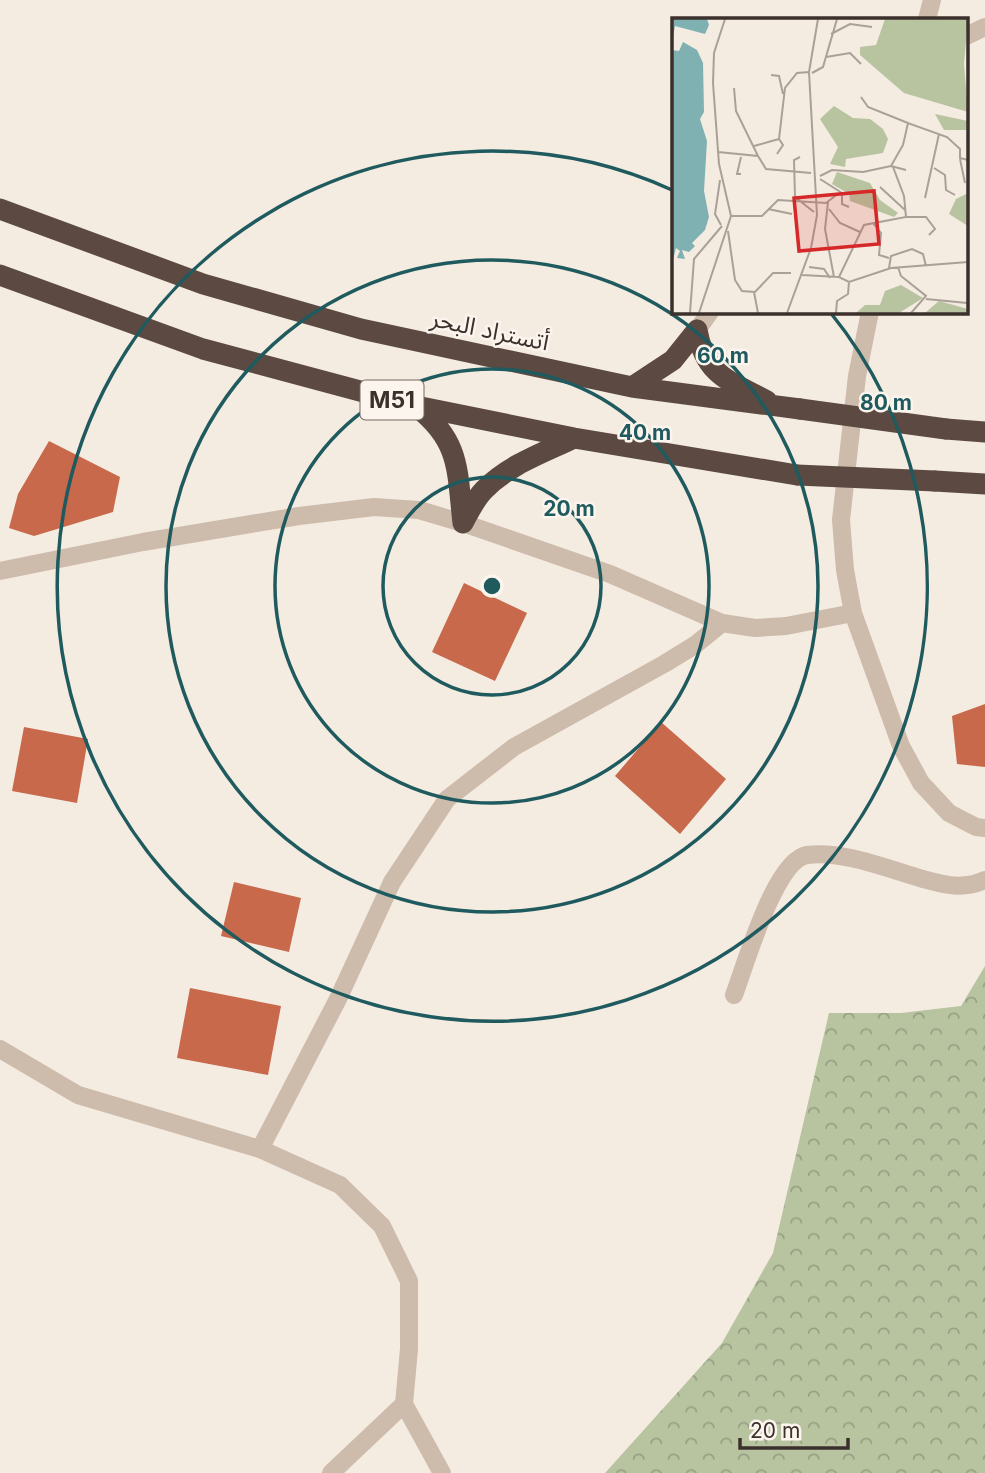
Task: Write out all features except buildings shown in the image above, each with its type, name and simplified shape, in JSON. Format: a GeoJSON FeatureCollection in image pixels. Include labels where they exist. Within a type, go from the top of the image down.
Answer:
{"type":"FeatureCollection","features":[{"type":"Feature","properties":{"kind":"highway","name":"أتستراد البحر"},"geometry":{"type":"LineString","coordinates":[[0,209],[202,284],[348,325],[632,387],[985,432]]}},
{"type":"Feature","properties":{"kind":"highway","name":"M51"},"geometry":{"type":"LineString","coordinates":[[0,275],[203,349],[416,406],[574,438],[797,475],[985,484]]}},
{"type":"Feature","properties":{"kind":"highway"},"geometry":{"type":"LineString","coordinates":[[632,387],[673,360],[697,330]]}},
{"type":"Feature","properties":{"kind":"highway"},"geometry":{"type":"LineString","coordinates":[[697,330],[700,348],[706,361],[718,374],[777,406]]}},
{"type":"Feature","properties":{"kind":"highway"},"geometry":{"type":"LineString","coordinates":[[416,406],[437,423],[447,439],[456,463],[463,523]]}},
{"type":"Feature","properties":{"kind":"highway"},"geometry":{"type":"LineString","coordinates":[[463,523],[482,492],[499,477],[519,464],[574,438]]}},
{"type":"Feature","properties":{"kind":"street"},"geometry":{"type":"LineString","coordinates":[[927,18],[932,0]]}},
{"type":"Feature","properties":{"kind":"street"},"geometry":{"type":"LineString","coordinates":[[968,35],[985,27]]}},
{"type":"Feature","properties":{"kind":"street"},"geometry":{"type":"LineString","coordinates":[[697,330],[709,313]]}},
{"type":"Feature","properties":{"kind":"street"},"geometry":{"type":"LineString","coordinates":[[870,313],[857,376],[841,520],[845,569],[853,614],[901,746],[922,783],[948,813],[976,827],[985,828]]}},
{"type":"Feature","properties":{"kind":"street"},"geometry":{"type":"LineString","coordinates":[[0,571],[143,542],[374,507],[419,510],[463,523],[610,574],[722,623],[755,628],[786,626],[853,614]]}},
{"type":"Feature","properties":{"kind":"street"},"geometry":{"type":"LineString","coordinates":[[260,1149],[338,999],[392,882],[447,799],[514,747],[664,664],[695,645],[722,623]]}},
{"type":"Feature","properties":{"kind":"street"},"geometry":{"type":"LineString","coordinates":[[734,995],[773,889],[790,866],[804,855],[835,855],[952,887],[972,886],[985,880]]}},
{"type":"Feature","properties":{"kind":"street"},"geometry":{"type":"LineString","coordinates":[[0,1049],[78,1095],[260,1149],[340,1185],[382,1226],[410,1281],[409,1349],[404,1404],[442,1473]]}},
{"type":"Feature","properties":{"kind":"street"},"geometry":{"type":"LineString","coordinates":[[331,1473],[404,1404]]}},
{"type":"Feature","properties":{"kind":"green space"},"geometry":{"type":"Polygon","coordinates":[[[985,966],[985,1473],[605,1473],[722,1343],[773,1253],[829,1013],[901,1013],[961,1006],[985,966]]]}}]}
